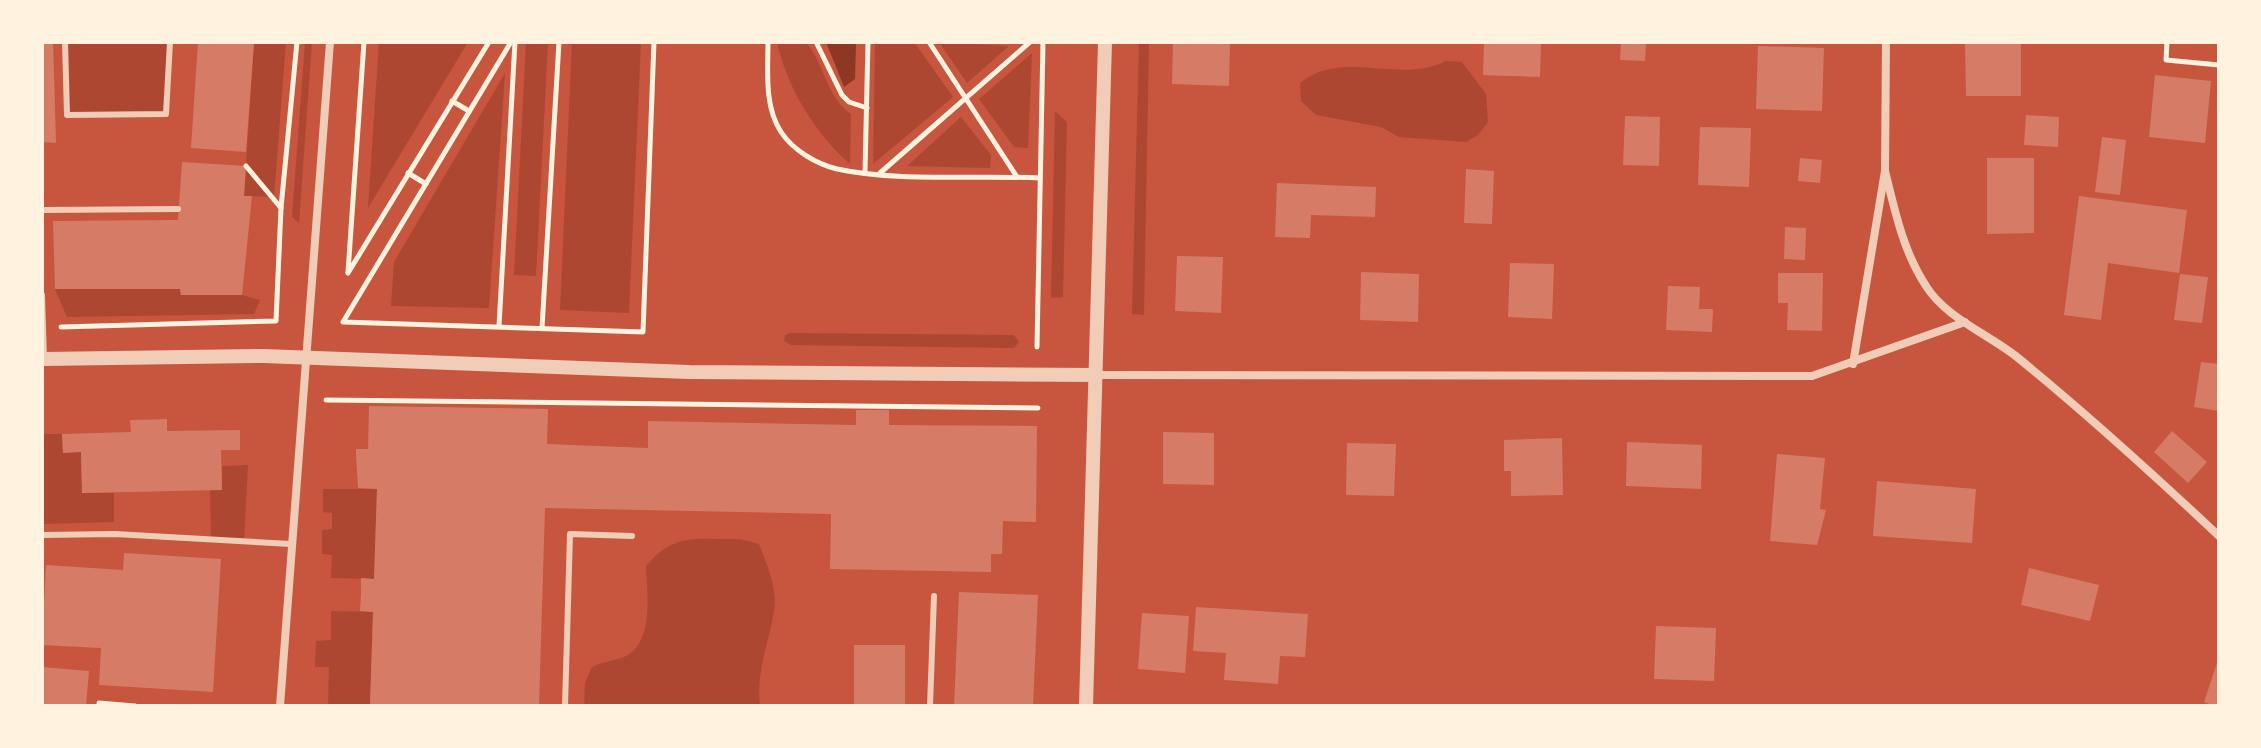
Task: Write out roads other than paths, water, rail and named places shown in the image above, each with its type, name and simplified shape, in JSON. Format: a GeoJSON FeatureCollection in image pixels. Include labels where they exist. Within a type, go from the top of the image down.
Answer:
{"type":"FeatureCollection","features":[{"type":"Feature","properties":{"kind":"street"},"geometry":{"type":"LineString","coordinates":[[280,706],[330,42]]}},
{"type":"Feature","properties":{"kind":"street"},"geometry":{"type":"LineString","coordinates":[[1086,706],[1105,42]]}},
{"type":"Feature","properties":{"kind":"street"},"geometry":{"type":"LineString","coordinates":[[1853,364],[1885,171],[1886,42]]}},
{"type":"Feature","properties":{"kind":"street"},"geometry":{"type":"LineString","coordinates":[[1885,171],[1905,247],[1927,289],[1965,322],[2001,344],[2090,416],[2219,536]]}},
{"type":"Feature","properties":{"kind":"street"},"geometry":{"type":"LineString","coordinates":[[43,359],[305,358],[689,372],[1766,377],[1812,376],[1965,322]]}},
{"type":"Feature","properties":{"kind":"lane"},"geometry":{"type":"LineString","coordinates":[[65,42],[67,115],[166,114],[170,42]]}},
{"type":"Feature","properties":{"kind":"lane"},"geometry":{"type":"LineString","coordinates":[[42,210],[178,209]]}},
{"type":"Feature","properties":{"kind":"lane"},"geometry":{"type":"LineString","coordinates":[[42,295],[43,359]]}},
{"type":"Feature","properties":{"kind":"lane"},"geometry":{"type":"LineString","coordinates":[[42,535],[115,534],[291,544]]}},
{"type":"Feature","properties":{"kind":"lane"},"geometry":{"type":"LineString","coordinates":[[565,706],[570,534],[632,536]]}},
{"type":"Feature","properties":{"kind":"lane"},"geometry":{"type":"LineString","coordinates":[[930,706],[934,596]]}}]}
